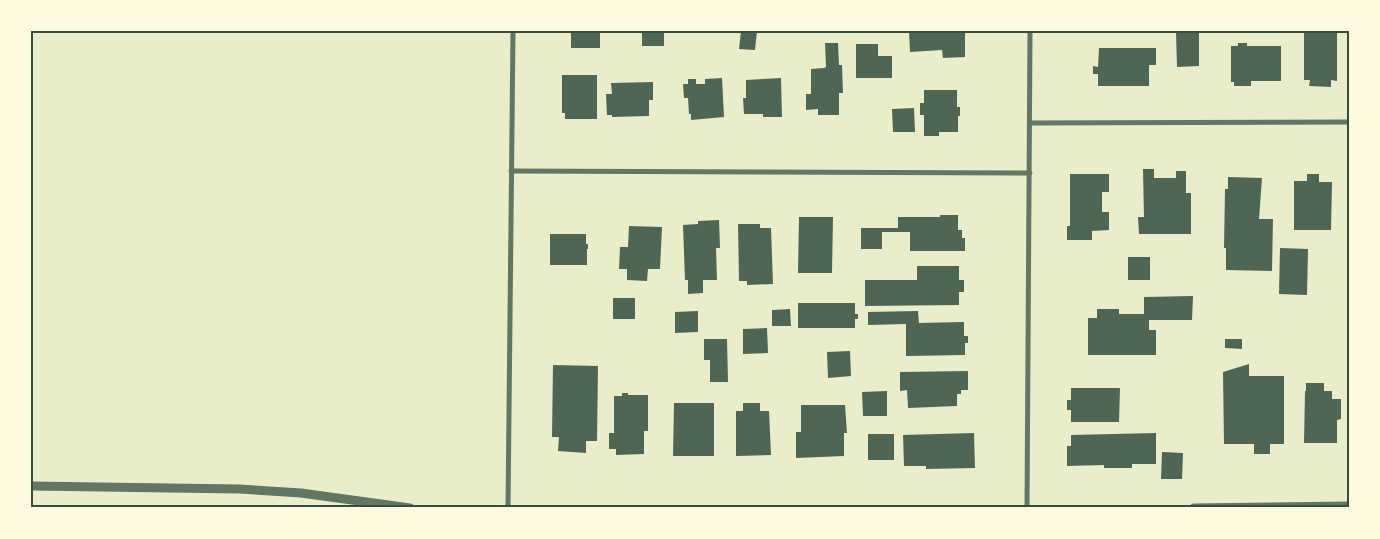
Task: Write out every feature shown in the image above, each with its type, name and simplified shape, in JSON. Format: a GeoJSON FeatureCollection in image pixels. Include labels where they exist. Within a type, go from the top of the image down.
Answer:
{"type":"FeatureCollection","features":[{"type":"Feature","properties":{"kind":"street"},"geometry":{"type":"LineString","coordinates":[[508,508],[513,31]]}},
{"type":"Feature","properties":{"kind":"street"},"geometry":{"type":"LineString","coordinates":[[1027,508],[1030,31]]}},
{"type":"Feature","properties":{"kind":"street"},"geometry":{"type":"LineString","coordinates":[[1030,123],[1349,122]]}},
{"type":"Feature","properties":{"kind":"street"},"geometry":{"type":"LineString","coordinates":[[511,171],[1030,173]]}},
{"type":"Feature","properties":{"kind":"street"},"geometry":{"type":"LineString","coordinates":[[31,486],[239,489],[301,494],[410,508]]}},
{"type":"Feature","properties":{"kind":"street"},"geometry":{"type":"LineString","coordinates":[[1194,508],[1349,506]]}},
{"type":"Feature","properties":{"kind":"building"},"geometry":{"type":"Polygon","coordinates":[[[571,31],[600,31],[600,48],[571,48],[571,31]]]}},
{"type":"Feature","properties":{"kind":"building"},"geometry":{"type":"Polygon","coordinates":[[[642,31],[664,31],[664,46],[642,46],[642,31]]]}},
{"type":"Feature","properties":{"kind":"building"},"geometry":{"type":"Polygon","coordinates":[[[741,31],[757,31],[755,50],[739,49],[741,31]]]}},
{"type":"Feature","properties":{"kind":"building"},"geometry":{"type":"Polygon","coordinates":[[[909,31],[965,31],[965,57],[943,58],[942,50],[910,52],[909,31]]]}},
{"type":"Feature","properties":{"kind":"building"},"geometry":{"type":"Polygon","coordinates":[[[1304,31],[1337,31],[1337,81],[1331,80],[1331,87],[1309,86],[1310,80],[1304,80],[1304,31]]]}},
{"type":"Feature","properties":{"kind":"building"},"geometry":{"type":"Polygon","coordinates":[[[1176,32],[1199,32],[1199,66],[1177,67],[1176,32]]]}},
{"type":"Feature","properties":{"kind":"building"},"geometry":{"type":"Polygon","coordinates":[[[825,43],[838,43],[839,65],[842,65],[843,93],[839,93],[839,115],[818,115],[818,109],[806,110],[806,94],[811,94],[811,69],[826,67],[825,43]]]}},
{"type":"Feature","properties":{"kind":"building"},"geometry":{"type":"Polygon","coordinates":[[[1238,43],[1247,43],[1247,46],[1281,46],[1281,81],[1251,81],[1251,86],[1234,86],[1234,82],[1231,82],[1231,46],[1238,46],[1238,43]]]}},
{"type":"Feature","properties":{"kind":"building"},"geometry":{"type":"Polygon","coordinates":[[[856,44],[878,44],[878,56],[892,56],[892,78],[856,78],[856,44]]]}},
{"type":"Feature","properties":{"kind":"building"},"geometry":{"type":"Polygon","coordinates":[[[1099,48],[1156,48],[1156,65],[1149,65],[1149,86],[1098,86],[1098,74],[1093,74],[1093,66],[1098,67],[1099,48]]]}},
{"type":"Feature","properties":{"kind":"building"},"geometry":{"type":"Polygon","coordinates":[[[562,75],[597,75],[597,119],[565,119],[565,113],[562,113],[562,75]]]}},
{"type":"Feature","properties":{"kind":"building"},"geometry":{"type":"Polygon","coordinates":[[[722,78],[724,117],[691,120],[688,98],[684,98],[683,84],[688,84],[688,79],[696,79],[696,84],[705,84],[705,79],[722,78]]]}},
{"type":"Feature","properties":{"kind":"building"},"geometry":{"type":"Polygon","coordinates":[[[781,78],[782,117],[744,114],[743,98],[746,98],[746,80],[781,78]]]}},
{"type":"Feature","properties":{"kind":"building"},"geometry":{"type":"Polygon","coordinates":[[[653,82],[653,100],[649,100],[649,116],[612,117],[612,115],[607,115],[606,94],[612,94],[611,83],[653,82]]]}},
{"type":"Feature","properties":{"kind":"building"},"geometry":{"type":"Polygon","coordinates":[[[924,90],[957,90],[957,107],[960,107],[958,132],[939,132],[939,136],[924,136],[924,115],[920,115],[920,103],[924,103],[924,90]]]}},
{"type":"Feature","properties":{"kind":"building"},"geometry":{"type":"Polygon","coordinates":[[[914,108],[915,132],[893,132],[892,109],[914,108]]]}},
{"type":"Feature","properties":{"kind":"building"},"geometry":{"type":"Polygon","coordinates":[[[1143,169],[1154,169],[1154,178],[1176,178],[1176,171],[1186,171],[1186,193],[1191,193],[1191,234],[1139,234],[1138,217],[1144,217],[1143,169]]]}},
{"type":"Feature","properties":{"kind":"building"},"geometry":{"type":"Polygon","coordinates":[[[1070,174],[1109,174],[1109,192],[1102,192],[1102,212],[1109,212],[1109,230],[1092,231],[1092,240],[1067,240],[1067,226],[1070,226],[1070,174]]]}},
{"type":"Feature","properties":{"kind":"building"},"geometry":{"type":"Polygon","coordinates":[[[1307,174],[1319,174],[1319,182],[1332,182],[1331,230],[1294,230],[1294,181],[1307,181],[1307,174]]]}},
{"type":"Feature","properties":{"kind":"building"},"geometry":{"type":"Polygon","coordinates":[[[1228,177],[1262,178],[1259,219],[1273,219],[1272,271],[1226,270],[1226,248],[1224,248],[1225,189],[1228,189],[1228,177]]]}},
{"type":"Feature","properties":{"kind":"building"},"geometry":{"type":"Polygon","coordinates":[[[940,215],[958,215],[958,230],[962,230],[962,238],[965,238],[965,251],[910,251],[910,232],[882,232],[882,249],[861,249],[861,228],[898,228],[898,217],[940,217],[940,215]]]}},
{"type":"Feature","properties":{"kind":"building"},"geometry":{"type":"Polygon","coordinates":[[[799,217],[833,217],[832,273],[798,273],[799,217]]]}},
{"type":"Feature","properties":{"kind":"building"},"geometry":{"type":"Polygon","coordinates":[[[719,220],[720,248],[716,248],[717,280],[703,280],[703,293],[688,294],[688,280],[685,280],[683,225],[698,224],[698,221],[719,220]]]}},
{"type":"Feature","properties":{"kind":"building"},"geometry":{"type":"Polygon","coordinates":[[[738,224],[760,224],[760,228],[771,228],[773,284],[747,285],[747,281],[739,281],[738,224]]]}},
{"type":"Feature","properties":{"kind":"building"},"geometry":{"type":"Polygon","coordinates":[[[629,226],[662,227],[660,269],[648,269],[647,281],[627,280],[627,269],[619,269],[620,247],[628,247],[629,226]]]}},
{"type":"Feature","properties":{"kind":"building"},"geometry":{"type":"Polygon","coordinates":[[[550,234],[586,234],[586,244],[588,244],[587,265],[550,265],[550,234]]]}},
{"type":"Feature","properties":{"kind":"building"},"geometry":{"type":"Polygon","coordinates":[[[1280,248],[1308,249],[1307,295],[1279,294],[1280,248]]]}},
{"type":"Feature","properties":{"kind":"building"},"geometry":{"type":"Polygon","coordinates":[[[1128,257],[1150,257],[1150,280],[1128,280],[1128,257]]]}},
{"type":"Feature","properties":{"kind":"building"},"geometry":{"type":"Polygon","coordinates":[[[917,266],[959,266],[959,280],[964,280],[964,292],[959,292],[959,305],[865,306],[865,280],[917,280],[917,266]]]}},
{"type":"Feature","properties":{"kind":"building"},"geometry":{"type":"Polygon","coordinates":[[[1193,296],[1192,320],[1149,320],[1149,330],[1156,330],[1156,355],[1088,355],[1088,318],[1097,318],[1097,309],[1119,309],[1119,314],[1144,314],[1144,297],[1193,296]]]}},
{"type":"Feature","properties":{"kind":"building"},"geometry":{"type":"Polygon","coordinates":[[[613,298],[635,298],[635,319],[613,319],[613,298]]]}},
{"type":"Feature","properties":{"kind":"building"},"geometry":{"type":"Polygon","coordinates":[[[798,303],[855,303],[855,314],[858,314],[858,319],[855,319],[855,328],[798,328],[798,303]]]}},
{"type":"Feature","properties":{"kind":"building"},"geometry":{"type":"Polygon","coordinates":[[[790,309],[791,326],[772,326],[772,310],[790,309]]]}},
{"type":"Feature","properties":{"kind":"building"},"geometry":{"type":"Polygon","coordinates":[[[698,311],[698,332],[675,333],[675,312],[698,311]]]}},
{"type":"Feature","properties":{"kind":"building"},"geometry":{"type":"Polygon","coordinates":[[[918,311],[919,323],[964,322],[964,336],[968,336],[968,343],[965,343],[965,355],[906,356],[906,324],[868,325],[868,312],[918,311]]]}},
{"type":"Feature","properties":{"kind":"building"},"geometry":{"type":"Polygon","coordinates":[[[767,328],[768,353],[743,354],[743,329],[767,328]]]}},
{"type":"Feature","properties":{"kind":"building"},"geometry":{"type":"Polygon","coordinates":[[[704,339],[727,339],[728,382],[710,382],[710,360],[704,360],[704,339]]]}},
{"type":"Feature","properties":{"kind":"building"},"geometry":{"type":"Polygon","coordinates":[[[1225,339],[1242,339],[1242,349],[1225,348],[1225,339]]]}},
{"type":"Feature","properties":{"kind":"building"},"geometry":{"type":"Polygon","coordinates":[[[850,351],[851,376],[828,378],[827,352],[850,351]]]}},
{"type":"Feature","properties":{"kind":"building"},"geometry":{"type":"Polygon","coordinates":[[[1249,364],[1249,376],[1284,376],[1284,444],[1270,444],[1270,454],[1254,454],[1254,444],[1224,444],[1223,372],[1249,364]]]}},
{"type":"Feature","properties":{"kind":"building"},"geometry":{"type":"Polygon","coordinates":[[[553,365],[598,366],[597,441],[586,441],[586,453],[558,451],[559,437],[552,437],[553,365]]]}},
{"type":"Feature","properties":{"kind":"building"},"geometry":{"type":"Polygon","coordinates":[[[968,371],[968,390],[961,390],[961,394],[957,394],[957,406],[908,408],[907,390],[900,391],[900,372],[968,371]]]}},
{"type":"Feature","properties":{"kind":"building"},"geometry":{"type":"Polygon","coordinates":[[[1306,383],[1324,383],[1324,391],[1332,391],[1332,399],[1341,399],[1341,419],[1337,420],[1337,443],[1304,443],[1306,383]]]}},
{"type":"Feature","properties":{"kind":"building"},"geometry":{"type":"Polygon","coordinates":[[[1071,388],[1120,388],[1119,422],[1071,422],[1071,410],[1067,410],[1067,400],[1071,400],[1071,388]]]}},
{"type":"Feature","properties":{"kind":"building"},"geometry":{"type":"Polygon","coordinates":[[[887,391],[887,416],[863,416],[862,392],[887,391]]]}},
{"type":"Feature","properties":{"kind":"building"},"geometry":{"type":"Polygon","coordinates":[[[622,393],[628,393],[628,395],[648,395],[648,431],[644,431],[644,454],[616,455],[616,449],[609,449],[609,433],[614,433],[614,396],[622,396],[622,393]]]}},
{"type":"Feature","properties":{"kind":"building"},"geometry":{"type":"Polygon","coordinates":[[[674,403],[714,403],[714,456],[673,456],[674,403]]]}},
{"type":"Feature","properties":{"kind":"building"},"geometry":{"type":"Polygon","coordinates":[[[743,403],[760,403],[760,411],[769,411],[771,455],[736,456],[736,411],[743,411],[743,403]]]}},
{"type":"Feature","properties":{"kind":"building"},"geometry":{"type":"Polygon","coordinates":[[[801,405],[845,405],[847,433],[844,433],[844,456],[796,458],[796,432],[801,432],[801,405]]]}},
{"type":"Feature","properties":{"kind":"building"},"geometry":{"type":"Polygon","coordinates":[[[974,433],[975,468],[926,469],[926,466],[904,466],[903,435],[974,433]]]}},
{"type":"Feature","properties":{"kind":"building"},"geometry":{"type":"Polygon","coordinates":[[[1156,433],[1156,464],[1132,464],[1132,468],[1104,468],[1104,465],[1067,466],[1067,446],[1071,446],[1071,435],[1156,433]]]}},
{"type":"Feature","properties":{"kind":"building"},"geometry":{"type":"Polygon","coordinates":[[[868,434],[894,434],[894,460],[868,460],[868,434]]]}},
{"type":"Feature","properties":{"kind":"building"},"geometry":{"type":"Polygon","coordinates":[[[1162,452],[1183,453],[1182,479],[1161,479],[1162,452]]]}}]}
